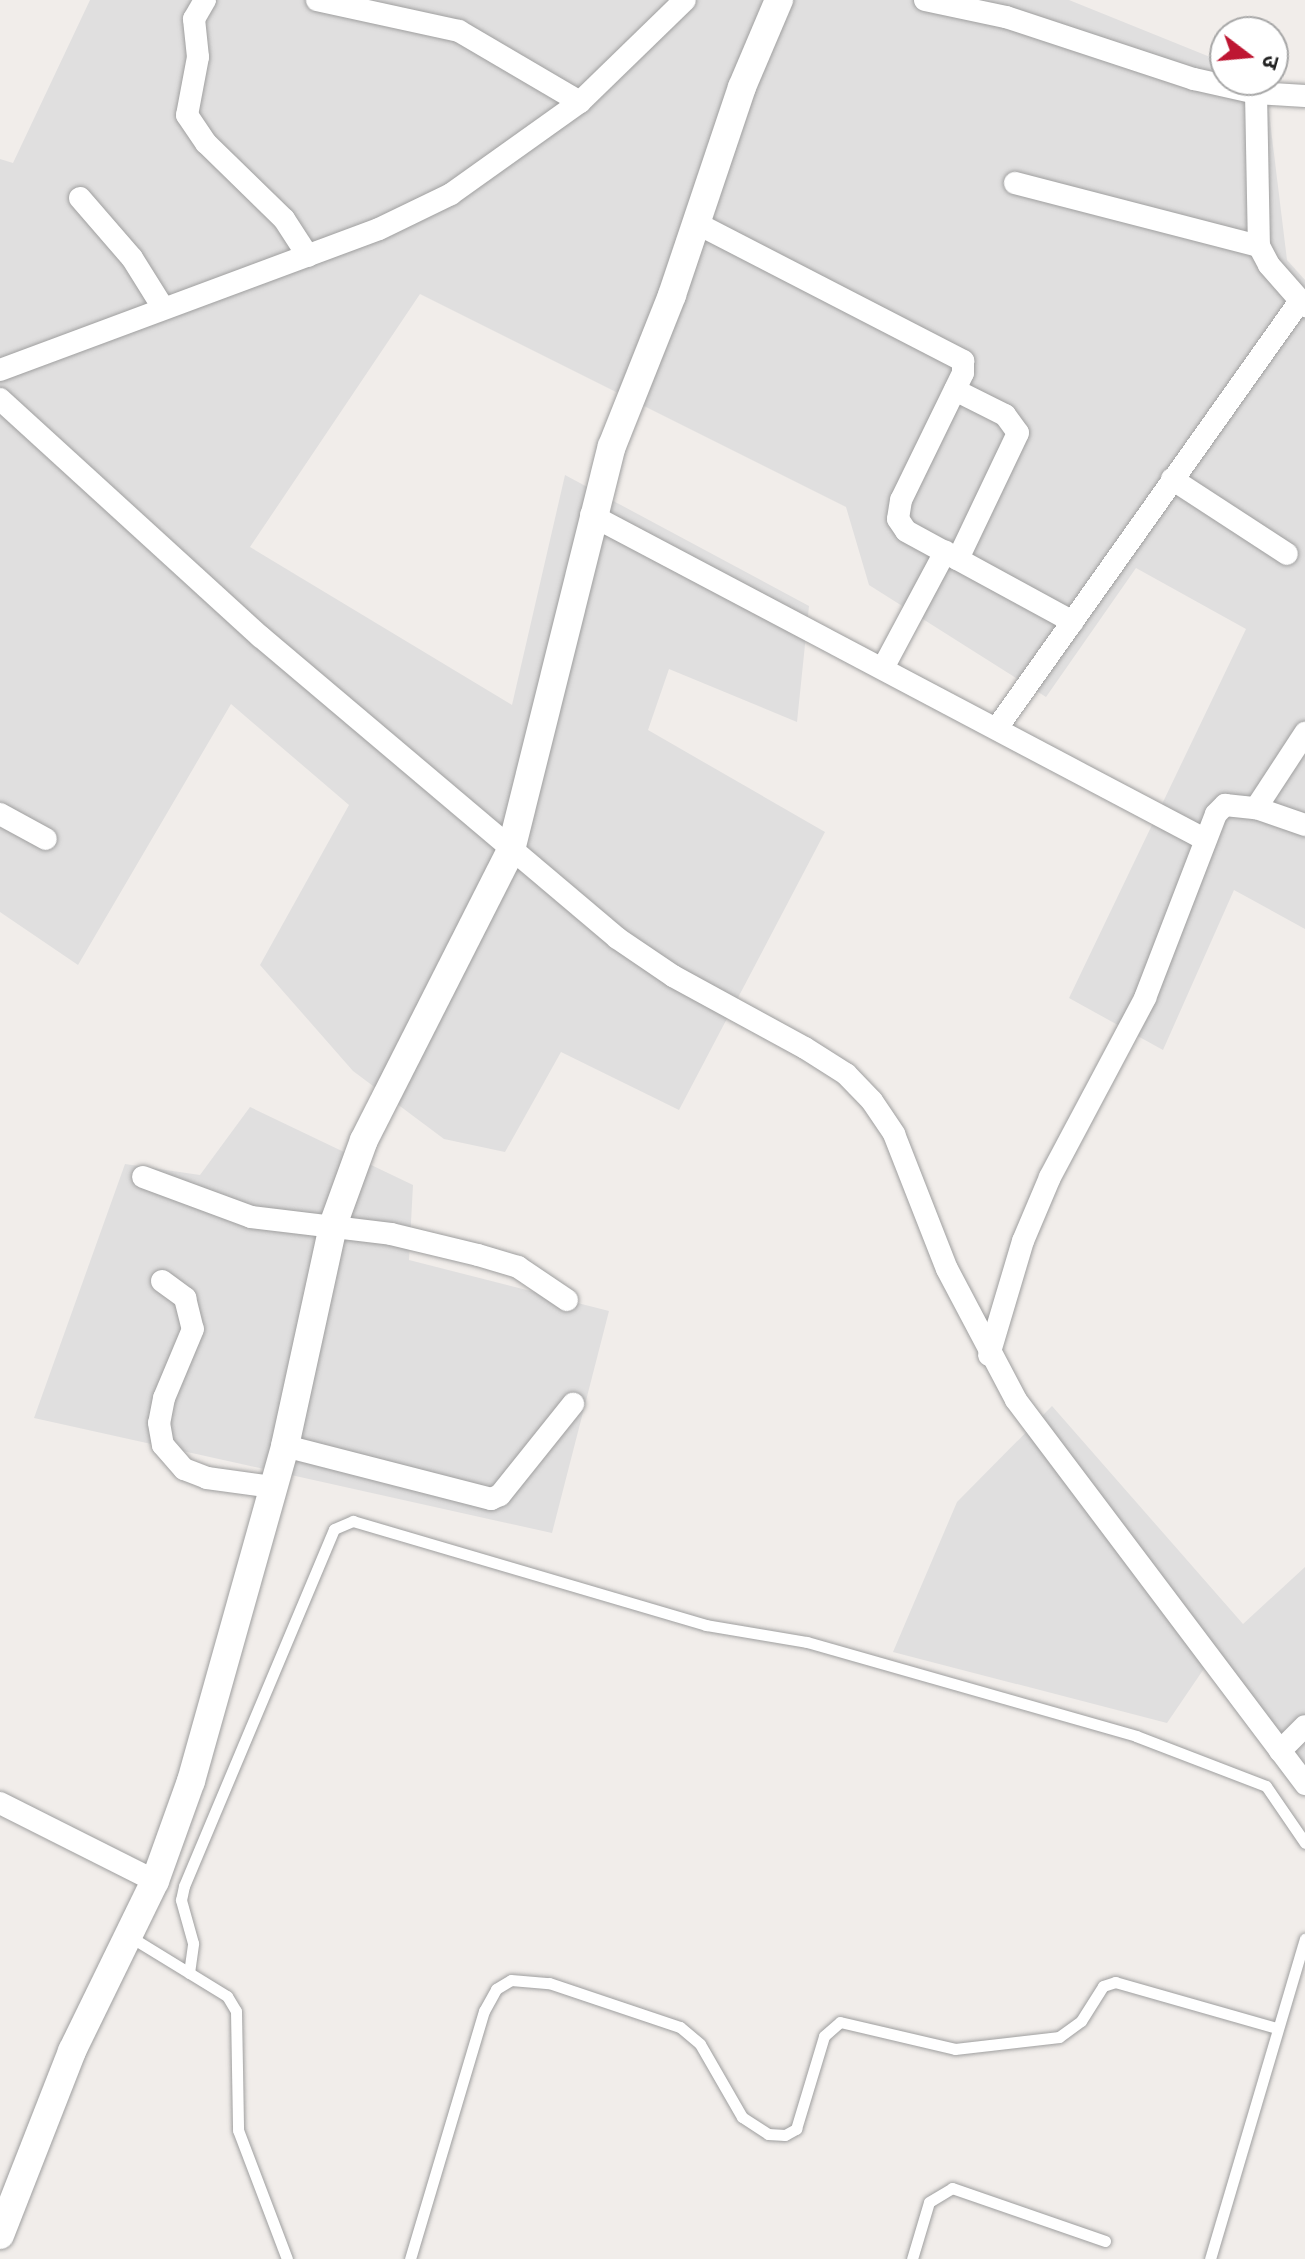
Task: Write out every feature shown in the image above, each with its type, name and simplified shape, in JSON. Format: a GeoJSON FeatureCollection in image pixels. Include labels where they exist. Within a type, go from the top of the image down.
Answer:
{"type":"FeatureCollection","features":[{"type":"Feature","properties":{"kind":"street"},"geometry":{"type":"LineString","coordinates":[[205,0],[194,19],[198,57],[187,115],[206,143],[284,219],[308,256]]}},
{"type":"Feature","properties":{"kind":"street"},"geometry":{"type":"LineString","coordinates":[[317,0],[459,31],[580,102]]}},
{"type":"Feature","properties":{"kind":"street"},"geometry":{"type":"LineString","coordinates":[[0,370],[162,306],[308,256],[451,194],[580,102],[685,0]]}},
{"type":"Feature","properties":{"kind":"street"},"geometry":{"type":"LineString","coordinates":[[0,2235],[72,2051],[155,1881],[191,1781],[285,1446],[333,1225],[364,1140],[511,850],[591,515],[742,87],[779,0]]}},
{"type":"Feature","properties":{"kind":"street"},"geometry":{"type":"LineString","coordinates":[[925,0],[1006,17],[1209,82]]}},
{"type":"Feature","properties":{"kind":"street"},"geometry":{"type":"LineString","coordinates":[[997,728],[1172,479],[1302,304],[1259,246],[1256,96]]}},
{"type":"Feature","properties":{"kind":"street"},"geometry":{"type":"LineString","coordinates":[[1015,183],[1259,246]]}},
{"type":"Feature","properties":{"kind":"street"},"geometry":{"type":"LineString","coordinates":[[80,198],[132,258],[162,306]]}},
{"type":"Feature","properties":{"kind":"street"},"geometry":{"type":"LineString","coordinates":[[696,223],[963,361],[963,373],[901,500],[898,519],[906,531],[1073,622]]}},
{"type":"Feature","properties":{"kind":"street"},"geometry":{"type":"LineString","coordinates":[[883,668],[952,555],[1018,433],[1005,415],[955,390]]}},
{"type":"Feature","properties":{"kind":"street"},"geometry":{"type":"LineString","coordinates":[[0,399],[261,637],[617,938],[673,976],[805,1048],[846,1074],[872,1101],[894,1134],[947,1269],[989,1355],[1053,1452],[1303,1780]]}},
{"type":"Feature","properties":{"kind":"street"},"geometry":{"type":"LineString","coordinates":[[1172,479],[1287,554]]}},
{"type":"Feature","properties":{"kind":"street"},"geometry":{"type":"LineString","coordinates":[[591,515],[1204,839]]}},
{"type":"Feature","properties":{"kind":"street"},"geometry":{"type":"LineString","coordinates":[[1256,808],[1305,733]]}},
{"type":"Feature","properties":{"kind":"street"},"geometry":{"type":"LineString","coordinates":[[989,1355],[1028,1228],[1145,998],[1204,839],[1225,805],[1256,808],[1305,825]]}},
{"type":"Feature","properties":{"kind":"street"},"geometry":{"type":"LineString","coordinates":[[0,814],[46,839]]}},
{"type":"Feature","properties":{"kind":"street"},"geometry":{"type":"LineString","coordinates":[[143,1177],[251,1217],[333,1225],[491,1259],[544,1282],[567,1300]]}},
{"type":"Feature","properties":{"kind":"street"},"geometry":{"type":"LineString","coordinates":[[162,1281],[185,1298],[193,1321],[164,1398],[159,1423],[163,1445],[184,1469],[207,1478],[273,1487]]}},
{"type":"Feature","properties":{"kind":"street"},"geometry":{"type":"LineString","coordinates":[[285,1446],[491,1499],[500,1495],[573,1404]]}},
{"type":"Feature","properties":{"kind":"street"},"geometry":{"type":"LineString","coordinates":[[1280,1751],[1305,1726]]}},
{"type":"Feature","properties":{"kind":"street"},"geometry":{"type":"LineString","coordinates":[[0,1803],[155,1881]]}},
{"type":"Feature","properties":{"kind":"lane"},"geometry":{"type":"LineString","coordinates":[[189,1973],[193,1943],[181,1900],[184,1886],[334,1529],[353,1521],[706,1625],[807,1642],[1136,1736],[1266,1786],[1305,1843]]}},
{"type":"Feature","properties":{"kind":"lane"},"geometry":{"type":"LineString","coordinates":[[128,1935],[227,1996],[236,2011],[238,2130],[287,2259]]}},
{"type":"Feature","properties":{"kind":"lane"},"geometry":{"type":"LineString","coordinates":[[1210,2259],[1276,2028],[1305,1939]]}},
{"type":"Feature","properties":{"kind":"lane"},"geometry":{"type":"LineString","coordinates":[[410,2259],[484,2011],[496,1989],[511,1980],[549,1983],[680,2027],[700,2044],[742,2117],[754,2128],[776,2135],[796,2129],[804,2116],[824,2036],[840,2022],[955,2049],[1045,2039],[1071,2031],[1103,1986],[1115,1982],[1276,2028]]}},
{"type":"Feature","properties":{"kind":"lane"},"geometry":{"type":"LineString","coordinates":[[912,2259],[929,2202],[952,2188],[1105,2241]]}},
{"type":"Feature","properties":{"kind":"shaded area"},"geometry":{"type":"Polygon","coordinates":[[[90,0],[1069,0],[1209,57],[1209,96],[1267,96],[1287,260],[1305,280],[1305,929],[1234,890],[1163,1050],[1069,998],[1246,629],[1136,568],[1046,697],[869,585],[846,507],[420,294],[250,547],[512,705],[565,475],[809,606],[797,722],[669,669],[648,730],[825,832],[679,1110],[561,1052],[505,1152],[444,1139],[353,1071],[260,965],[349,805],[231,704],[78,965],[0,912],[0,159],[13,163],[90,0]]]}},
{"type":"Feature","properties":{"kind":"shaded area"},"geometry":{"type":"Polygon","coordinates":[[[250,1107],[413,1185],[409,1260],[609,1311],[552,1533],[34,1418],[125,1164],[200,1175],[250,1107]]]}},
{"type":"Feature","properties":{"kind":"shaded area"},"geometry":{"type":"Polygon","coordinates":[[[1052,1406],[1243,1624],[1305,1567],[1305,1768],[1233,1686],[1218,1648],[1167,1723],[893,1652],[957,1502],[1052,1406]]]}}]}
